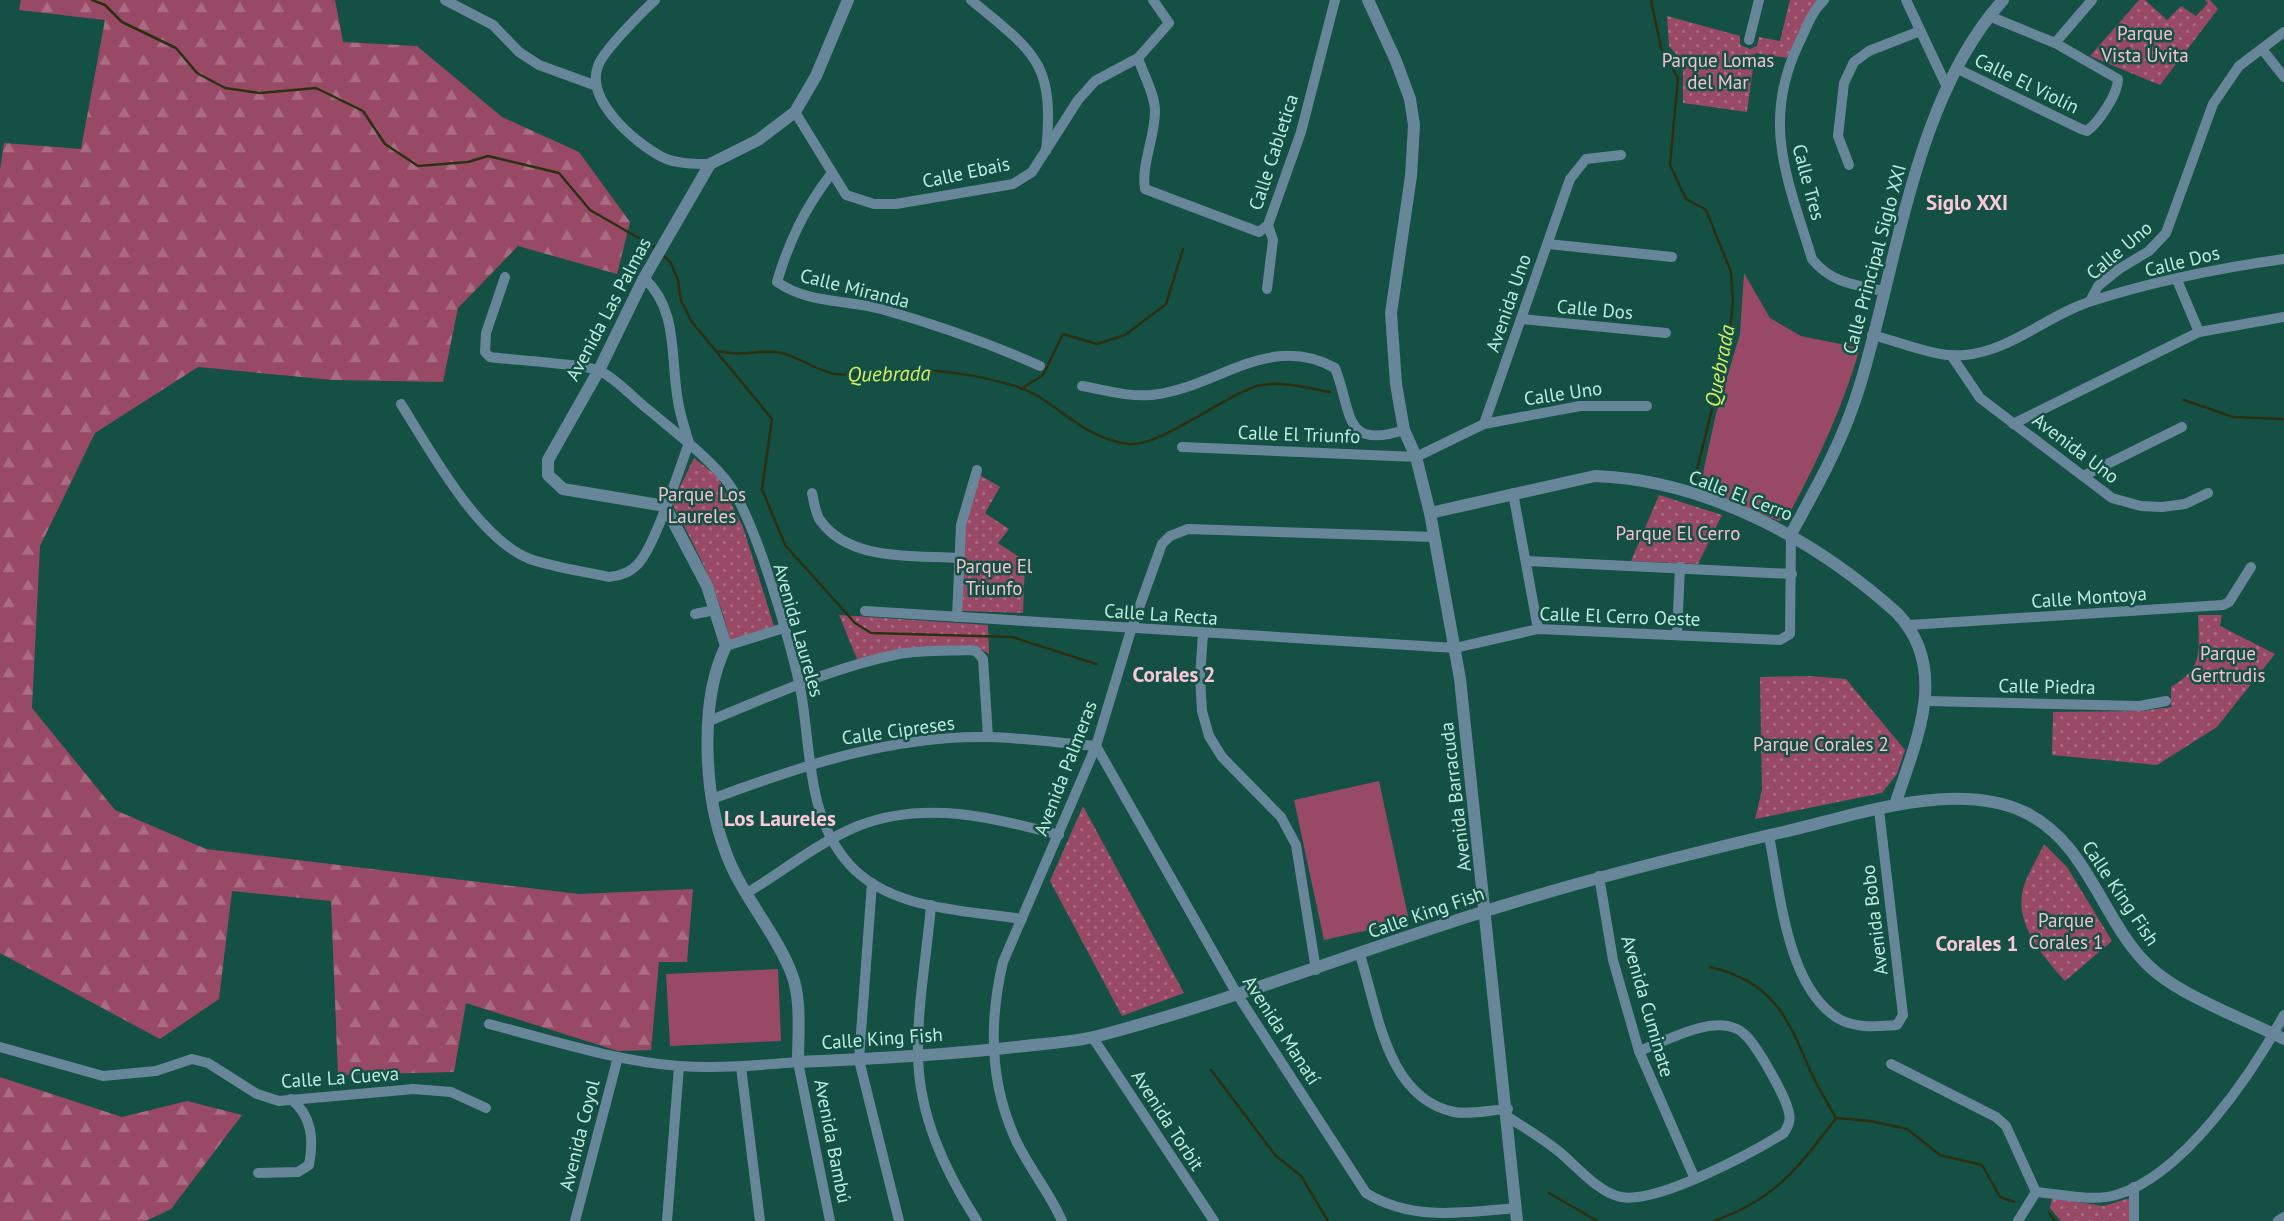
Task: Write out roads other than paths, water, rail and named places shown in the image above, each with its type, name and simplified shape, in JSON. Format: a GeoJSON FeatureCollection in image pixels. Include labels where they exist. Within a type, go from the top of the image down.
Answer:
{"type":"FeatureCollection","features":[{"type":"Feature","properties":{"kind":"street"},"geometry":{"type":"LineString","coordinates":[[445,0],[493,25],[519,52],[539,65],[594,85]]}},
{"type":"Feature","properties":{"kind":"street"},"geometry":{"type":"LineString","coordinates":[[655,0],[598,64],[594,85],[606,110],[663,158],[690,164],[710,164],[758,140],[795,112],[816,76],[848,0]]}},
{"type":"Feature","properties":{"kind":"street"},"geometry":{"type":"LineString","coordinates":[[971,0],[1033,55],[1042,72],[1049,120],[1045,153]]}},
{"type":"Feature","properties":{"kind":"street"},"geometry":{"type":"LineString","coordinates":[[1138,58],[1169,23],[1159,4],[1153,0]]}},
{"type":"Feature","properties":{"kind":"street","name":"Calle Cabletica"},"geometry":{"type":"LineString","coordinates":[[1138,58],[1155,108],[1153,139],[1143,177],[1145,189],[1208,211],[1239,227],[1259,232],[1268,225],[1301,132],[1335,0]]}},
{"type":"Feature","properties":{"kind":"street","name":"Avenida Barracuda"},"geometry":{"type":"LineString","coordinates":[[1368,0],[1410,99],[1414,125],[1411,176],[1391,313],[1395,384],[1404,430],[1416,457],[1430,513],[1455,648],[1487,911],[1517,1214]]}},
{"type":"Feature","properties":{"kind":"street"},"geometry":{"type":"LineString","coordinates":[[1749,40],[1759,0]]}},
{"type":"Feature","properties":{"kind":"street","name":"Calle Tres"},"geometry":{"type":"LineString","coordinates":[[1824,0],[1816,8],[1790,61],[1783,90],[1780,153],[1812,258],[1817,265],[1837,281],[1884,291]]}},
{"type":"Feature","properties":{"kind":"street"},"geometry":{"type":"LineString","coordinates":[[1906,0],[1946,85]]}},
{"type":"Feature","properties":{"kind":"street","name":"Calle Principal Siglo XXI"},"geometry":{"type":"LineString","coordinates":[[1791,534],[1841,442],[1861,384],[1914,185],[1946,85],[1989,16],[2003,0]]}},
{"type":"Feature","properties":{"kind":"street"},"geometry":{"type":"LineString","coordinates":[[2054,43],[2092,0]]}},
{"type":"Feature","properties":{"kind":"street","name":"Calle El Violín"},"geometry":{"type":"LineString","coordinates":[[1956,68],[2087,131],[2096,123],[2118,86],[2118,79],[2054,43],[1989,16]]}},
{"type":"Feature","properties":{"kind":"street"},"geometry":{"type":"LineString","coordinates":[[1849,165],[1838,136],[1844,83],[1854,62],[1869,51],[1920,31]]}},
{"type":"Feature","properties":{"kind":"street","name":"Calle Uno"},"geometry":{"type":"LineString","coordinates":[[1872,335],[1951,355],[1968,355],[1994,347],[2090,301],[2098,286],[2119,269],[2149,251],[2166,233],[2213,104],[2239,66],[2284,32]]}},
{"type":"Feature","properties":{"kind":"street"},"geometry":{"type":"LineString","coordinates":[[2262,49],[2284,77]]}},
{"type":"Feature","properties":{"kind":"street","name":"Calle Ebais"},"geometry":{"type":"LineString","coordinates":[[795,112],[839,187],[855,199],[895,204],[1013,184],[1032,172],[1078,100],[1094,81],[1138,58]]}},
{"type":"Feature","properties":{"kind":"street","name":"Avenida Uno"},"geometry":{"type":"LineString","coordinates":[[1484,424],[1570,179],[1586,159],[1621,155]]}},
{"type":"Feature","properties":{"kind":"street","name":"Avenida Las Palmas"},"geometry":{"type":"LineString","coordinates":[[665,506],[563,489],[548,475],[548,460],[600,370],[644,278],[710,164]]}},
{"type":"Feature","properties":{"kind":"street","name":"Calle Miranda"},"geometry":{"type":"LineString","coordinates":[[831,174],[810,201],[790,240],[777,282],[788,289],[819,300],[879,309],[1010,353],[1040,366]]}},
{"type":"Feature","properties":{"kind":"street"},"geometry":{"type":"LineString","coordinates":[[1267,289],[1273,240],[1268,225]]}},
{"type":"Feature","properties":{"kind":"street"},"geometry":{"type":"LineString","coordinates":[[1548,244],[1672,257]]}},
{"type":"Feature","properties":{"kind":"street","name":"Calle Dos"},"geometry":{"type":"LineString","coordinates":[[2090,301],[2216,269],[2284,259]]}},
{"type":"Feature","properties":{"kind":"street"},"geometry":{"type":"LineString","coordinates":[[505,277],[486,333],[485,352],[490,357],[600,370]]}},
{"type":"Feature","properties":{"kind":"street"},"geometry":{"type":"LineString","coordinates":[[401,404],[454,489],[496,536],[531,559],[609,577],[622,576],[639,563],[689,443],[678,401],[666,309],[660,295],[644,278]]}},
{"type":"Feature","properties":{"kind":"street"},"geometry":{"type":"LineString","coordinates":[[2178,280],[2199,331]]}},
{"type":"Feature","properties":{"kind":"street"},"geometry":{"type":"LineString","coordinates":[[2013,424],[2199,331],[2284,317]]}},
{"type":"Feature","properties":{"kind":"street","name":"Calle Dos"},"geometry":{"type":"LineString","coordinates":[[1521,319],[1666,333]]}},
{"type":"Feature","properties":{"kind":"street","name":"Avenida Uno"},"geometry":{"type":"LineString","coordinates":[[1951,355],[1980,398],[2112,498],[2141,506],[2185,504],[2208,493]]}},
{"type":"Feature","properties":{"kind":"street"},"geometry":{"type":"LineString","coordinates":[[1083,386],[1151,396],[1175,390],[1259,359],[1315,357],[1335,368],[1352,424],[1362,435],[1370,438],[1404,430]]}},
{"type":"Feature","properties":{"kind":"street","name":"Avenida Laureles"},"geometry":{"type":"LineString","coordinates":[[600,370],[689,443],[726,480],[740,503],[784,628],[799,684],[816,806],[832,840],[849,864],[872,883],[898,897],[931,905],[1022,919]]}},
{"type":"Feature","properties":{"kind":"street","name":"Calle Uno"},"geometry":{"type":"LineString","coordinates":[[1484,424],[1580,406],[1647,406]]}},
{"type":"Feature","properties":{"kind":"street"},"geometry":{"type":"LineString","coordinates":[[1416,457],[1484,424]]}},
{"type":"Feature","properties":{"kind":"street"},"geometry":{"type":"LineString","coordinates":[[2082,476],[2182,427]]}},
{"type":"Feature","properties":{"kind":"street","name":"Calle El Triunfo"},"geometry":{"type":"LineString","coordinates":[[1182,447],[1416,457]]}},
{"type":"Feature","properties":{"kind":"street"},"geometry":{"type":"LineString","coordinates":[[957,617],[965,506],[977,470]]}},
{"type":"Feature","properties":{"kind":"street","name":"Calle El Cerro"},"geometry":{"type":"LineString","coordinates":[[1430,513],[1595,476],[1618,477],[1701,498],[1791,534],[1884,601],[1909,625],[1922,658],[1927,701],[1895,805]]}},
{"type":"Feature","properties":{"kind":"street"},"geometry":{"type":"LineString","coordinates":[[812,493],[819,519],[837,536],[862,550],[960,558]]}},
{"type":"Feature","properties":{"kind":"street"},"geometry":{"type":"LineString","coordinates":[[1513,493],[1538,629]]}},
{"type":"Feature","properties":{"kind":"street"},"geometry":{"type":"LineString","coordinates":[[665,506],[696,562],[726,646],[784,628]]}},
{"type":"Feature","properties":{"kind":"street","name":"Avenida Palmeras"},"geometry":{"type":"LineString","coordinates":[[1062,1221],[1014,1138],[1003,1107],[991,1050],[995,998],[1003,962],[1096,746],[1131,630],[1162,544],[1170,536],[1188,529],[1434,537]]}},
{"type":"Feature","properties":{"kind":"street"},"geometry":{"type":"LineString","coordinates":[[1527,561],[1792,574],[1791,534]]}},
{"type":"Feature","properties":{"kind":"street"},"geometry":{"type":"LineString","coordinates":[[1677,635],[1680,567]]}},
{"type":"Feature","properties":{"kind":"street","name":"Calle Montoya"},"geometry":{"type":"LineString","coordinates":[[1909,625],[2223,605],[2229,602],[2250,567]]}},
{"type":"Feature","properties":{"kind":"street","name":"Calle El Cerro Oeste"},"geometry":{"type":"LineString","coordinates":[[1455,648],[1538,629],[1785,638],[1790,634],[1792,574]]}},
{"type":"Feature","properties":{"kind":"street"},"geometry":{"type":"LineString","coordinates":[[695,614],[715,610]]}},
{"type":"Feature","properties":{"kind":"street","name":"Calle La Recta"},"geometry":{"type":"LineString","coordinates":[[865,611],[1131,630],[1455,648]]}},
{"type":"Feature","properties":{"kind":"street"},"geometry":{"type":"LineString","coordinates":[[1203,634],[1200,677],[1202,711],[1209,736],[1222,757],[1281,817],[1296,845],[1316,970]]}},
{"type":"Feature","properties":{"kind":"street","name":"Avenida Bambú"},"geometry":{"type":"LineString","coordinates":[[726,646],[720,659],[709,721],[712,799],[725,851],[793,974],[798,1062],[830,1221]]}},
{"type":"Feature","properties":{"kind":"street"},"geometry":{"type":"LineString","coordinates":[[709,721],[799,684],[901,654],[976,651],[984,660],[988,737]]}},
{"type":"Feature","properties":{"kind":"street","name":"Calle Piedra"},"geometry":{"type":"LineString","coordinates":[[1927,701],[2140,706],[2166,701]]}},
{"type":"Feature","properties":{"kind":"street","name":"Calle Cipreses"},"geometry":{"type":"LineString","coordinates":[[712,799],[812,763],[869,749],[988,737],[1096,746]]}},
{"type":"Feature","properties":{"kind":"street","name":"Avenida Manatí"},"geometry":{"type":"LineString","coordinates":[[1096,746],[1237,994],[1366,1193],[1381,1205],[1401,1214],[1421,1217],[1517,1214]]}},
{"type":"Feature","properties":{"kind":"street","name":"Calle King Fish"},"geometry":{"type":"LineString","coordinates":[[489,1024],[618,1057],[679,1066],[741,1067],[859,1060],[991,1050],[1093,1038],[1316,970],[1599,876],[1895,805],[1961,798],[2023,811],[2069,849],[2096,886],[2123,936],[2145,964],[2169,982],[2279,1037]]}},
{"type":"Feature","properties":{"kind":"street","name":"Avenida Bobo"},"geometry":{"type":"LineString","coordinates":[[1769,835],[1793,955],[1805,982],[1820,1002],[1839,1018],[1860,1027],[1897,1026],[1903,1015],[1879,810]]}},
{"type":"Feature","properties":{"kind":"street"},"geometry":{"type":"LineString","coordinates":[[747,893],[832,840],[857,827],[890,816],[918,813],[997,818],[1059,835]]}},
{"type":"Feature","properties":{"kind":"street","name":"Avenida Cuminate"},"geometry":{"type":"LineString","coordinates":[[1599,876],[1613,960],[1639,1051],[1695,1179]]}},
{"type":"Feature","properties":{"kind":"street"},"geometry":{"type":"LineString","coordinates":[[872,883],[859,1060],[899,1221]]}},
{"type":"Feature","properties":{"kind":"street"},"geometry":{"type":"LineString","coordinates":[[931,905],[918,1055],[932,1133],[958,1192],[977,1221]]}},
{"type":"Feature","properties":{"kind":"street"},"geometry":{"type":"LineString","coordinates":[[1360,955],[1395,1064],[1408,1087],[1430,1105],[1457,1113],[1508,1113],[1605,1190],[1620,1197],[1636,1197],[1695,1179],[1744,1157],[1784,1133],[1790,1124],[1789,1111],[1756,1048],[1743,1032],[1726,1026],[1705,1028],[1639,1051]]}},
{"type":"Feature","properties":{"kind":"street"},"geometry":{"type":"LineString","coordinates":[[2036,1192],[2099,1197],[2115,1195],[2134,1187],[2187,1151],[2279,1037],[2284,1015]]}},
{"type":"Feature","properties":{"kind":"street","name":"Avenida Torbit"},"geometry":{"type":"LineString","coordinates":[[1093,1038],[1214,1221]]}},
{"type":"Feature","properties":{"kind":"street","name":"Calle La Cueva"},"geometry":{"type":"LineString","coordinates":[[0,1047],[103,1076],[156,1071],[192,1059],[208,1063],[257,1094],[279,1101],[414,1089],[451,1092],[486,1108]]}},
{"type":"Feature","properties":{"kind":"street","name":"Avenida Coyol"},"geometry":{"type":"LineString","coordinates":[[575,1221],[618,1057]]}},
{"type":"Feature","properties":{"kind":"street"},"geometry":{"type":"LineString","coordinates":[[1891,1064],[1996,1117],[2006,1126],[2036,1192]]}},
{"type":"Feature","properties":{"kind":"street"},"geometry":{"type":"LineString","coordinates":[[667,1221],[679,1066]]}},
{"type":"Feature","properties":{"kind":"street"},"geometry":{"type":"LineString","coordinates":[[741,1067],[760,1221]]}},
{"type":"Feature","properties":{"kind":"street"},"geometry":{"type":"LineString","coordinates":[[258,1173],[298,1172],[309,1165],[311,1128],[304,1110],[291,1099]]}},
{"type":"Feature","properties":{"kind":"street"},"geometry":{"type":"LineString","coordinates":[[2134,1187],[2134,1221]]}},
{"type":"Feature","properties":{"kind":"street"},"geometry":{"type":"LineString","coordinates":[[2018,1221],[2036,1192]]}},
{"type":"Feature","properties":{"kind":"street"},"geometry":{"type":"LineString","coordinates":[[2278,1221],[2284,1217]]}},
{"type":"Feature","properties":{"kind":"waterway"},"geometry":{"type":"LineString","coordinates":[[92,0],[105,5],[122,22],[176,48],[197,73],[225,88],[260,93],[316,88],[363,111],[385,144],[418,166],[468,162],[488,156],[559,173],[590,210],[656,248]]}},
{"type":"Feature","properties":{"kind":"waterway","name":"Quebrada"},"geometry":{"type":"LineString","coordinates":[[1651,0],[1661,48],[1678,78],[1670,165],[1686,199],[1706,210],[1731,272],[1733,302],[1730,330],[1721,353],[1717,389],[1692,490]]}},
{"type":"Feature","properties":{"kind":"waterway","name":"Quebrada"},"geometry":{"type":"LineString","coordinates":[[1021,389],[1043,375],[1063,334],[1097,344],[1125,335],[1166,304],[1183,249]]}},
{"type":"Feature","properties":{"kind":"waterway"},"geometry":{"type":"LineString","coordinates":[[663,255],[671,263],[678,280],[681,301],[692,322],[772,419],[762,489],[785,545],[855,623],[871,633],[1012,637],[1096,664]]}},
{"type":"Feature","properties":{"kind":"waterway","name":"Quebrada"},"geometry":{"type":"LineString","coordinates":[[719,351],[777,352],[836,374],[918,370],[989,379],[1029,392],[1095,434],[1128,444],[1156,438],[1257,386],[1284,384],[1330,392]]}},
{"type":"Feature","properties":{"kind":"waterway"},"geometry":{"type":"LineString","coordinates":[[2184,400],[2233,417],[2284,419]]}},
{"type":"Feature","properties":{"kind":"waterway"},"geometry":{"type":"LineString","coordinates":[[1710,967],[1749,981],[1775,1004],[1785,1017],[1836,1118]]}},
{"type":"Feature","properties":{"kind":"waterway"},"geometry":{"type":"LineString","coordinates":[[1211,1070],[1275,1155],[1301,1176],[1328,1221]]}},
{"type":"Feature","properties":{"kind":"waterway","name":"Quebrada"},"geometry":{"type":"LineString","coordinates":[[1836,1118],[1870,1121],[1907,1129],[1940,1155],[1982,1165],[2000,1197],[2014,1202]]}},
{"type":"Feature","properties":{"kind":"waterway","name":"Quebrada"},"geometry":{"type":"LineString","coordinates":[[1714,1221],[1754,1203],[1770,1192],[1797,1167],[1836,1118]]}},
{"type":"Feature","properties":{"kind":"waterway","name":"Quebrada"},"geometry":{"type":"LineString","coordinates":[[1549,1193],[1597,1221]]}},
{"type":"Feature","properties":{"kind":"waterway","name":"Quebrada"},"geometry":{"type":"LineString","coordinates":[[2049,1213],[2055,1221]]}},
{"type":"Feature","properties":{"kind":"district","name":"Siglo XXI"},"geometry":{"type":"Point","coordinates":[1967,203]}},
{"type":"Feature","properties":{"kind":"district","name":"Corales 2"},"geometry":{"type":"Point","coordinates":[1174,675]}},
{"type":"Feature","properties":{"kind":"district","name":"Los Laureles"},"geometry":{"type":"Point","coordinates":[780,819]}},
{"type":"Feature","properties":{"kind":"district","name":"Corales 1"},"geometry":{"type":"Point","coordinates":[1977,944]}},
{"type":"Feature","properties":{"kind":"park label","name":"Parque Vista Uvita"},"geometry":{"type":"Point","coordinates":[2145,44]}},
{"type":"Feature","properties":{"kind":"park label","name":"Parque Lomas del Mar"},"geometry":{"type":"Point","coordinates":[1718,71]}},
{"type":"Feature","properties":{"kind":"park label","name":"Parque Los Laureles"},"geometry":{"type":"Point","coordinates":[702,505]}},
{"type":"Feature","properties":{"kind":"park label","name":"Parque El Cerro"},"geometry":{"type":"Point","coordinates":[1678,533]}},
{"type":"Feature","properties":{"kind":"park label","name":"Parque El Triunfo"},"geometry":{"type":"Point","coordinates":[994,577]}},
{"type":"Feature","properties":{"kind":"park label","name":"Parque Gertrudis"},"geometry":{"type":"Point","coordinates":[2228,664]}},
{"type":"Feature","properties":{"kind":"park label","name":"Parque Corales 2"},"geometry":{"type":"Point","coordinates":[1821,744]}},
{"type":"Feature","properties":{"kind":"park label","name":"Parque Corales 1"},"geometry":{"type":"Point","coordinates":[2066,931]}}]}
